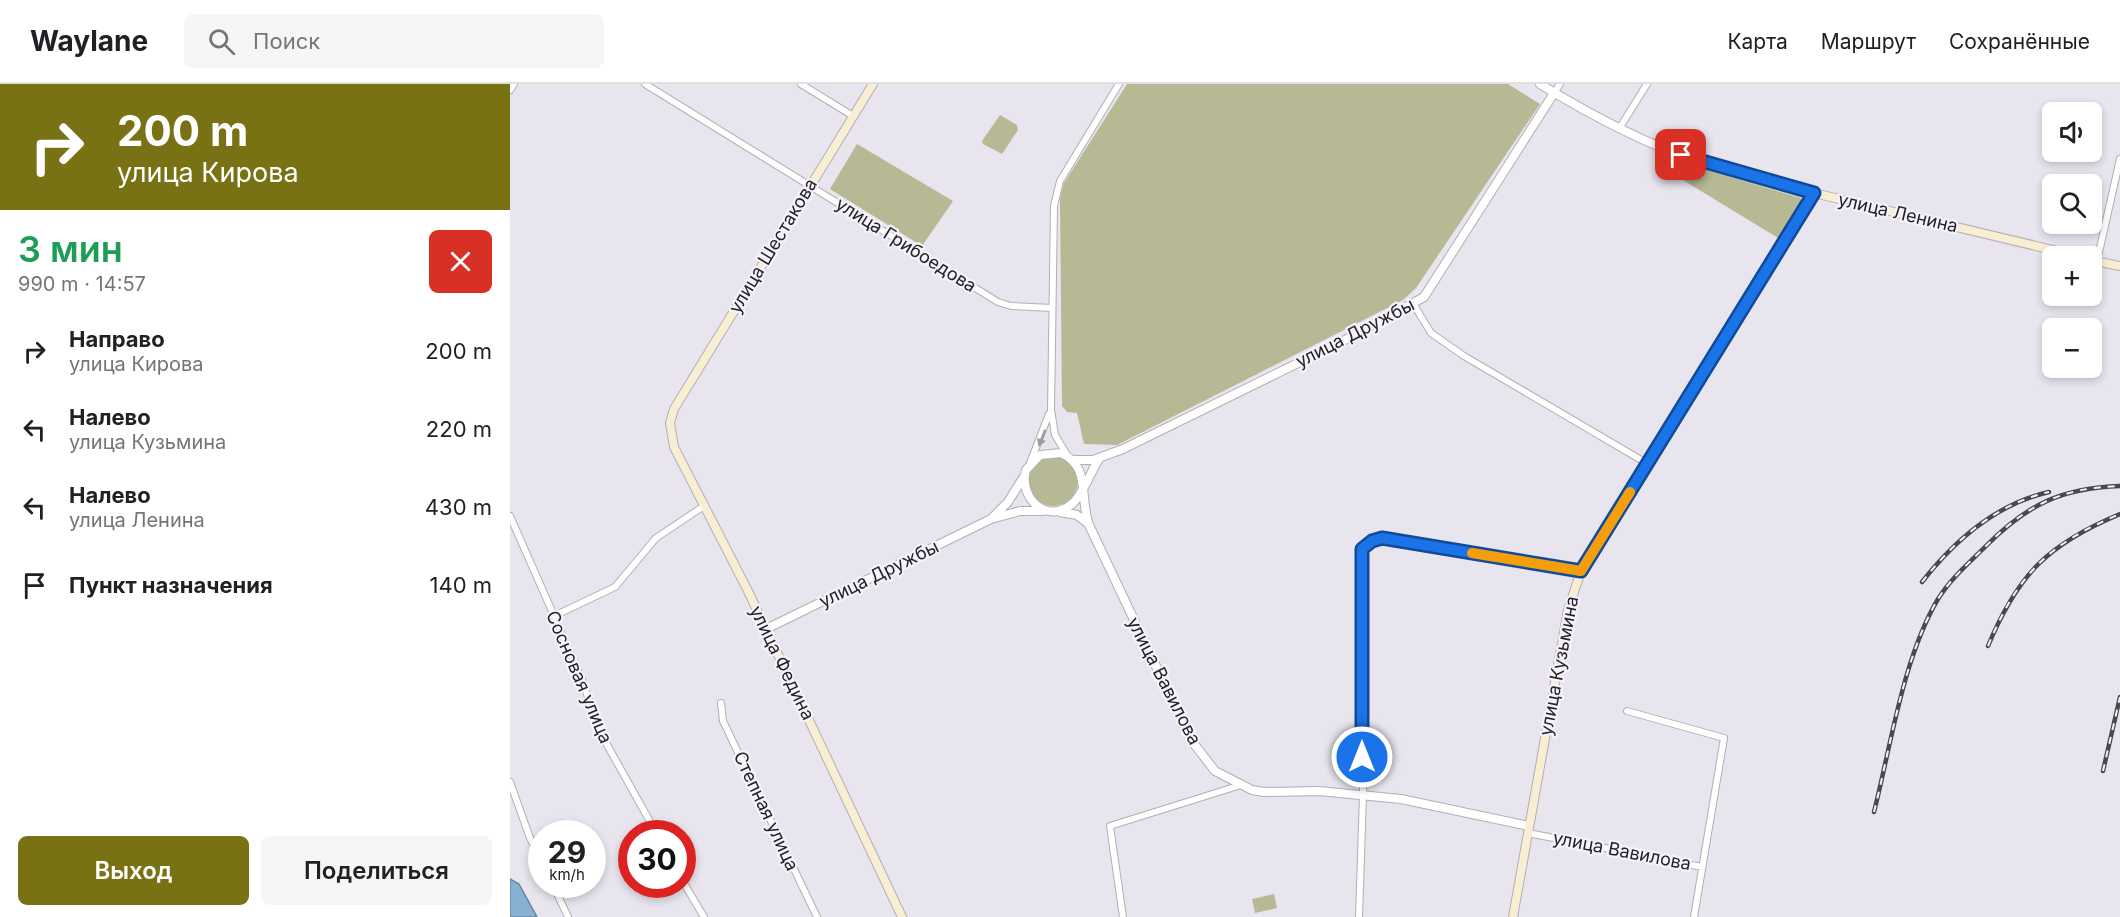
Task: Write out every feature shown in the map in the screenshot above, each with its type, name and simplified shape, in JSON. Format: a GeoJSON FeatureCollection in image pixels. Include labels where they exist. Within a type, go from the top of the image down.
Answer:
{"type":"FeatureCollection","features":[{"type":"Feature","properties":{"kind":"main road","name":"улица Шестакова"},"geometry":{"type":"LineString","coordinates":[[674,409],[873,84]]}},
{"type":"Feature","properties":{"kind":"main road","name":"улица Ленина"},"geometry":{"type":"LineString","coordinates":[[1814,193],[2042,247]]}},
{"type":"Feature","properties":{"kind":"main road","name":"улица Кузьмина"},"geometry":{"type":"LineString","coordinates":[[1513,917],[1566,622],[1581,571],[1814,193]]}},
{"type":"Feature","properties":{"kind":"main road"},"geometry":{"type":"LineString","coordinates":[[2102,262],[2120,266]]}},
{"type":"Feature","properties":{"kind":"main road","name":"улица Федина"},"geometry":{"type":"LineString","coordinates":[[674,409],[670,423],[671,439],[766,629],[902,917]]}},
{"type":"Feature","properties":{"kind":"street"},"geometry":{"type":"LineString","coordinates":[[510,90],[514,84]]}},
{"type":"Feature","properties":{"kind":"street","name":"улица Грибоедова"},"geometry":{"type":"LineString","coordinates":[[645,84],[998,302],[1017,307],[1052,308]]}},
{"type":"Feature","properties":{"kind":"street"},"geometry":{"type":"LineString","coordinates":[[801,84],[853,116]]}},
{"type":"Feature","properties":{"kind":"street"},"geometry":{"type":"LineString","coordinates":[[1082,490],[1082,477],[1055,435],[1051,410],[1053,228],[1060,181],[1119,84]]}},
{"type":"Feature","properties":{"kind":"street","name":"улица Ленина"},"geometry":{"type":"LineString","coordinates":[[1540,84],[1619,129],[1695,160],[1814,193]]}},
{"type":"Feature","properties":{"kind":"street"},"geometry":{"type":"LineString","coordinates":[[1554,93],[1560,84]]}},
{"type":"Feature","properties":{"kind":"street"},"geometry":{"type":"LineString","coordinates":[[1619,129],[1647,84]]}},
{"type":"Feature","properties":{"kind":"street","name":"улица Дружбы"},"geometry":{"type":"LineString","coordinates":[[1099,459],[1413,305],[1432,287],[1554,93]]}},
{"type":"Feature","properties":{"kind":"street"},"geometry":{"type":"LineString","coordinates":[[2098,246],[2120,159]]}},
{"type":"Feature","properties":{"kind":"street"},"geometry":{"type":"LineString","coordinates":[[1413,305],[1431,333],[1464,356],[1648,464]]}},
{"type":"Feature","properties":{"kind":"street"},"geometry":{"type":"LineString","coordinates":[[991,519],[1008,502],[1024,476],[1041,440],[1051,410]]}},
{"type":"Feature","properties":{"kind":"street"},"geometry":{"type":"LineString","coordinates":[[1024,476],[1025,490],[1031,501],[1052,511],[1072,504],[1099,459],[1070,458],[1047,453],[1029,464]]}},
{"type":"Feature","properties":{"kind":"street","name":"улица Вавилова"},"geometry":{"type":"LineString","coordinates":[[1082,490],[1089,525],[1191,740],[1215,771],[1240,785],[1264,792],[1319,791],[1401,799],[1702,867],[1724,738],[1628,711]]}},
{"type":"Feature","properties":{"kind":"street"},"geometry":{"type":"LineString","coordinates":[[554,616],[615,586],[656,538],[704,506]]}},
{"type":"Feature","properties":{"kind":"street"},"geometry":{"type":"LineString","coordinates":[[991,519],[1020,511],[1052,511],[1077,515],[1089,525]]}},
{"type":"Feature","properties":{"kind":"street","name":"Сосновая улица"},"geometry":{"type":"LineString","coordinates":[[510,516],[581,677],[601,734],[649,820]]}},
{"type":"Feature","properties":{"kind":"street","name":"улица Дружбы"},"geometry":{"type":"LineString","coordinates":[[766,629],[991,519]]}},
{"type":"Feature","properties":{"kind":"street"},"geometry":{"type":"LineString","coordinates":[[1359,917],[1362,795],[1362,549],[1372,541],[1382,538],[1581,571]]}},
{"type":"Feature","properties":{"kind":"street","name":"Степная улица"},"geometry":{"type":"LineString","coordinates":[[721,703],[723,721],[817,917]]}},
{"type":"Feature","properties":{"kind":"street"},"geometry":{"type":"LineString","coordinates":[[510,782],[528,832]]}},
{"type":"Feature","properties":{"kind":"street"},"geometry":{"type":"LineString","coordinates":[[1123,917],[1110,826],[1240,785]]}},
{"type":"Feature","properties":{"kind":"street"},"geometry":{"type":"LineString","coordinates":[[1694,917],[1702,867]]}},
{"type":"Feature","properties":{"kind":"street"},"geometry":{"type":"LineString","coordinates":[[559,898],[568,917]]}},
{"type":"Feature","properties":{"kind":"street"},"geometry":{"type":"LineString","coordinates":[[693,898],[704,917]]}},
{"type":"Feature","properties":{"kind":"green space"},"geometry":{"type":"Polygon","coordinates":[[[1127,84],[1508,84],[1540,104],[1416,288],[1403,300],[1117,445],[1084,444],[1077,413],[1067,412],[1062,406],[1060,199],[1064,183],[1127,84]]]}},
{"type":"Feature","properties":{"kind":"green space"},"geometry":{"type":"Polygon","coordinates":[[[1000,115],[1017,125],[1018,130],[1002,154],[983,144],[982,141],[1000,115]]]}},
{"type":"Feature","properties":{"kind":"green space"},"geometry":{"type":"Polygon","coordinates":[[[857,144],[953,201],[922,246],[830,189],[857,144]]]}},
{"type":"Feature","properties":{"kind":"green space"},"geometry":{"type":"Polygon","coordinates":[[[1661,157],[1801,198],[1800,205],[1778,238],[1655,163],[1661,157]]]}},
{"type":"Feature","properties":{"kind":"green space"},"geometry":{"type":"Polygon","coordinates":[[[1053,456],[1071,463],[1078,481],[1071,499],[1053,506],[1035,499],[1028,481],[1035,463],[1053,456]]]}},
{"type":"Feature","properties":{"kind":"green space"},"geometry":{"type":"Polygon","coordinates":[[[1274,894],[1277,908],[1255,913],[1252,899],[1274,894]]]}},
{"type":"Feature","properties":{"kind":"water"},"geometry":{"type":"Polygon","coordinates":[[[510,879],[519,884],[537,917],[510,917],[510,879]]]}},
{"type":"Feature","properties":{"kind":"railway"},"geometry":{"type":"LineString","coordinates":[[1874,812],[1907,675],[1926,622],[1943,591],[1961,570],[2002,531],[2032,509],[2047,501],[2081,490],[2120,486]]}},
{"type":"Feature","properties":{"kind":"railway"},"geometry":{"type":"LineString","coordinates":[[1922,582],[1948,552],[1978,526],[2011,505],[2049,492]]}},
{"type":"Feature","properties":{"kind":"railway"},"geometry":{"type":"LineString","coordinates":[[1988,646],[2011,599],[2038,564],[2073,537],[2120,514]]}},
{"type":"Feature","properties":{"kind":"railway"},"geometry":{"type":"LineString","coordinates":[[2103,771],[2120,697]]}},
{"type":"Feature","properties":{"kind":"slow traffic"},"geometry":{"type":"LineString","coordinates":[[1472,553],[1581,571],[1630,492]]}},
{"type":"Feature","properties":{"kind":"route"},"geometry":{"type":"LineString","coordinates":[[1362,757],[1362,549],[1372,541],[1382,538],[1581,571],[1814,193],[1681,155]]}}]}
